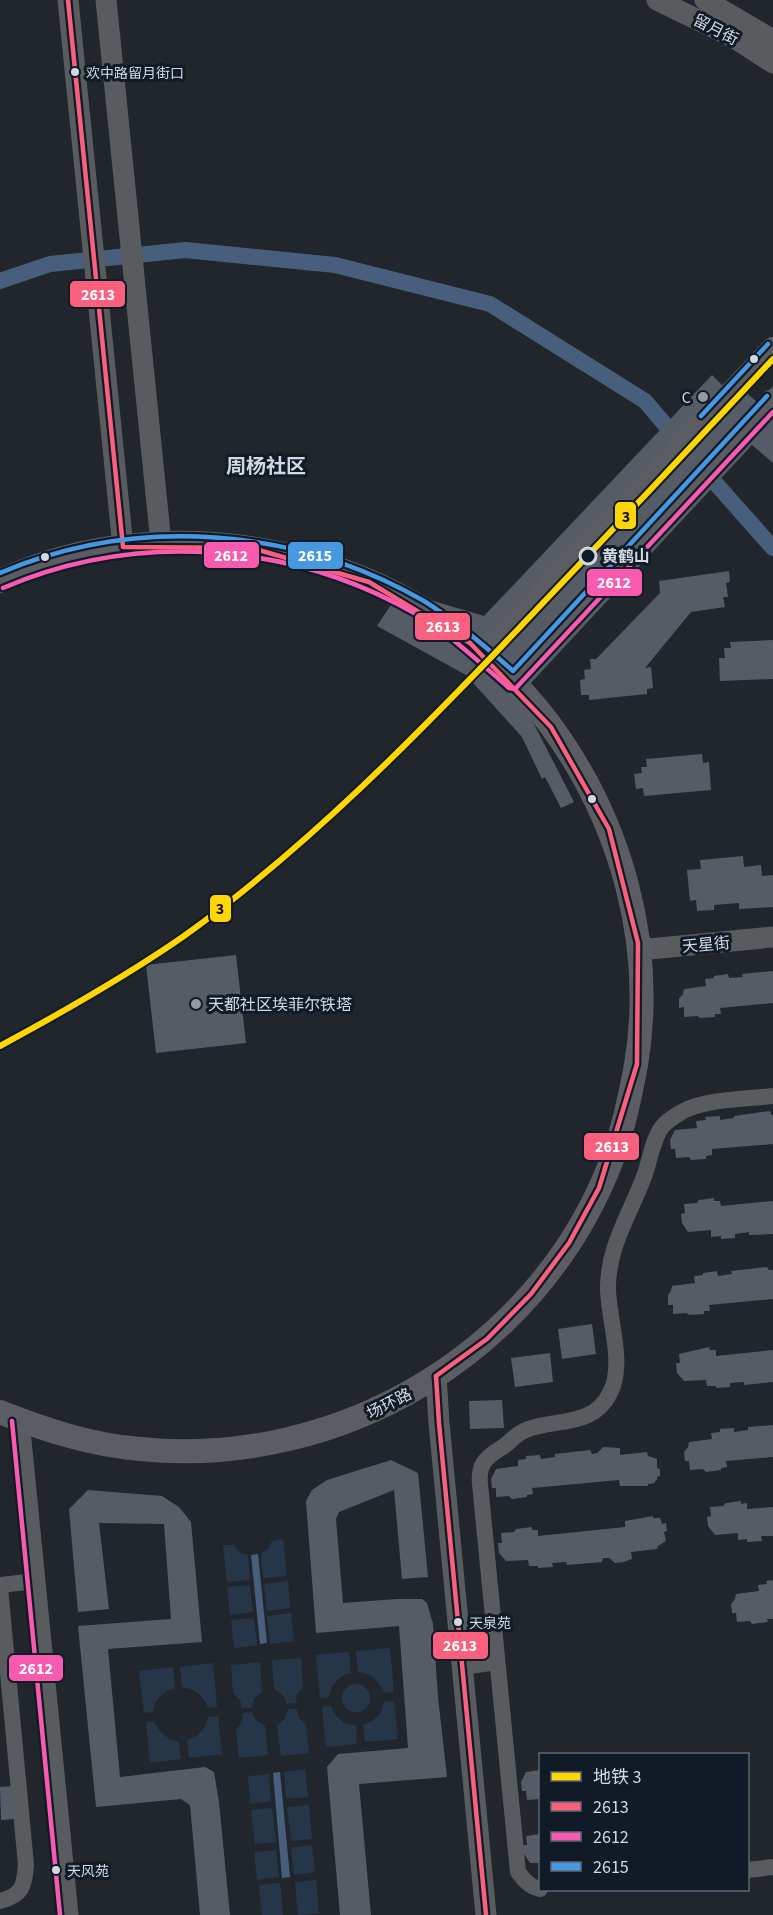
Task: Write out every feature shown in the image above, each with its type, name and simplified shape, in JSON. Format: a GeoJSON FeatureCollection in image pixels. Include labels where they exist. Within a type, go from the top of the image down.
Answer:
{"type":"FeatureCollection","features":[{"type":"Feature","properties":{"kind":"main road"},"geometry":{"type":"LineString","coordinates":[[485,655],[773,349]]}},
{"type":"Feature","properties":{"kind":"main road"},"geometry":{"type":"LineString","coordinates":[[513,682],[773,401]]}},
{"type":"Feature","properties":{"kind":"main road","name":"场环路"},"geometry":{"type":"LineString","coordinates":[[0,581],[48,563],[101,550],[161,543],[196,542],[252,547],[299,557],[345,571],[423,609],[465,638],[532,701],[568,750],[596,798],[615,844],[629,891],[639,950],[642,987],[640,1040],[630,1101],[611,1162],[589,1210],[557,1262],[528,1298],[489,1337],[454,1365],[405,1396],[355,1419],[301,1436],[263,1445],[226,1450],[152,1450],[121,1447],[53,1431],[10,1416]]}},
{"type":"Feature","properties":{"kind":"street"},"geometry":{"type":"LineString","coordinates":[[68,0],[123,547]]}},
{"type":"Feature","properties":{"kind":"street"},"geometry":{"type":"LineString","coordinates":[[106,0],[161,543]]}},
{"type":"Feature","properties":{"kind":"street","name":"留月街"},"geometry":{"type":"LineString","coordinates":[[657,0],[733,37],[773,63]]}},
{"type":"Feature","properties":{"kind":"street","name":"留月街"},"geometry":{"type":"LineString","coordinates":[[705,0],[773,40]]}},
{"type":"Feature","properties":{"kind":"street","name":"天星街"},"geometry":{"type":"LineString","coordinates":[[639,950],[773,937]]}},
{"type":"Feature","properties":{"kind":"street"},"geometry":{"type":"LineString","coordinates":[[539,1889],[525,1881],[518,1872],[479,1474],[482,1463],[504,1447],[515,1435],[528,1429],[576,1420],[602,1405],[610,1393],[617,1365],[609,1304],[609,1269],[617,1237],[632,1205],[661,1129],[682,1112],[698,1104],[773,1096]]}},
{"type":"Feature","properties":{"kind":"street"},"geometry":{"type":"LineString","coordinates":[[436,1376],[486,1915]]}},
{"type":"Feature","properties":{"kind":"street"},"geometry":{"type":"LineString","coordinates":[[10,1416],[35,1581],[68,1915]]}},
{"type":"Feature","properties":{"kind":"street"},"geometry":{"type":"LineString","coordinates":[[0,1901],[14,1897],[24,1885],[26,1864],[8,1762],[0,1586],[35,1581]]}},
{"type":"Feature","properties":{"kind":"street"},"geometry":{"type":"LineString","coordinates":[[463,1667],[497,1662]]}},
{"type":"Feature","properties":{"kind":"street"},"geometry":{"type":"LineString","coordinates":[[749,1870],[773,1867]]}},
{"type":"Feature","properties":{"kind":"shaded area"},"geometry":{"type":"Polygon","coordinates":[[[283,1539],[287,1576],[263,1578],[261,1554],[268,1549],[272,1541],[283,1539]]]}},
{"type":"Feature","properties":{"kind":"shaded area"},"geometry":{"type":"Polygon","coordinates":[[[223,1545],[234,1545],[239,1552],[248,1555],[250,1580],[227,1582],[223,1545]]]}},
{"type":"Feature","properties":{"kind":"shaded area"},"geometry":{"type":"Polygon","coordinates":[[[258,1554],[267,1643],[260,1644],[251,1555],[258,1554]]]}},
{"type":"Feature","properties":{"kind":"shaded area"},"geometry":{"type":"Polygon","coordinates":[[[288,1581],[290,1608],[267,1611],[264,1584],[288,1581]]]}},
{"type":"Feature","properties":{"kind":"shaded area"},"geometry":{"type":"Polygon","coordinates":[[[250,1585],[253,1612],[230,1615],[227,1587],[250,1585]]]}},
{"type":"Feature","properties":{"kind":"shaded area"},"geometry":{"type":"Polygon","coordinates":[[[291,1613],[294,1641],[270,1644],[267,1616],[291,1613]]]}},
{"type":"Feature","properties":{"kind":"shaded area"},"geometry":{"type":"Polygon","coordinates":[[[254,1618],[257,1645],[234,1648],[231,1620],[254,1618]]]}},
{"type":"Feature","properties":{"kind":"shaded area"},"geometry":{"type":"Polygon","coordinates":[[[390,1648],[394,1692],[384,1693],[374,1678],[358,1672],[356,1651],[390,1648]]]}},
{"type":"Feature","properties":{"kind":"shaded area"},"geometry":{"type":"Polygon","coordinates":[[[349,1652],[351,1673],[336,1681],[329,1697],[320,1698],[316,1655],[349,1652]]]}},
{"type":"Feature","properties":{"kind":"shaded area"},"geometry":{"type":"Polygon","coordinates":[[[301,1658],[303,1687],[297,1694],[296,1703],[287,1704],[283,1695],[274,1689],[272,1660],[301,1658]]]}},
{"type":"Feature","properties":{"kind":"shaded area"},"geometry":{"type":"Polygon","coordinates":[[[260,1662],[262,1692],[254,1699],[251,1708],[242,1708],[240,1700],[233,1693],[231,1665],[260,1662]]]}},
{"type":"Feature","properties":{"kind":"shaded area"},"geometry":{"type":"Polygon","coordinates":[[[213,1663],[217,1707],[208,1708],[198,1693],[182,1687],[180,1667],[213,1663]]]}},
{"type":"Feature","properties":{"kind":"shaded area"},"geometry":{"type":"Polygon","coordinates":[[[173,1667],[175,1688],[166,1691],[160,1697],[153,1712],[144,1713],[139,1671],[173,1667]]]}},
{"type":"Feature","properties":{"kind":"shaded area"},"geometry":{"type":"Polygon","coordinates":[[[356,1684],[366,1688],[370,1698],[366,1708],[356,1712],[346,1708],[342,1698],[346,1688],[356,1684]]]}},
{"type":"Feature","properties":{"kind":"shaded area"},"geometry":{"type":"Polygon","coordinates":[[[394,1701],[398,1739],[365,1742],[363,1725],[377,1716],[384,1702],[394,1701]]]}},
{"type":"Feature","properties":{"kind":"shaded area"},"geometry":{"type":"Polygon","coordinates":[[[331,1706],[340,1720],[356,1726],[357,1744],[326,1747],[322,1707],[331,1706]]]}},
{"type":"Feature","properties":{"kind":"shaded area"},"geometry":{"type":"Polygon","coordinates":[[[288,1709],[297,1709],[299,1718],[306,1724],[309,1753],[281,1756],[277,1726],[285,1719],[288,1709]]]}},
{"type":"Feature","properties":{"kind":"shaded area"},"geometry":{"type":"Polygon","coordinates":[[[252,1712],[256,1720],[265,1726],[268,1755],[239,1758],[236,1730],[242,1722],[243,1713],[252,1712]]]}},
{"type":"Feature","properties":{"kind":"shaded area"},"geometry":{"type":"Polygon","coordinates":[[[218,1716],[222,1754],[189,1758],[187,1740],[201,1732],[208,1717],[218,1716]]]}},
{"type":"Feature","properties":{"kind":"shaded area"},"geometry":{"type":"Polygon","coordinates":[[[154,1721],[164,1735],[179,1742],[181,1759],[150,1763],[146,1722],[154,1721]]]}},
{"type":"Feature","properties":{"kind":"shaded area"},"geometry":{"type":"Polygon","coordinates":[[[305,1769],[308,1797],[286,1799],[284,1772],[305,1769]]]}},
{"type":"Feature","properties":{"kind":"shaded area"},"geometry":{"type":"Polygon","coordinates":[[[280,1772],[290,1877],[282,1878],[273,1773],[280,1772]]]}},
{"type":"Feature","properties":{"kind":"shaded area"},"geometry":{"type":"Polygon","coordinates":[[[269,1774],[271,1801],[250,1804],[248,1776],[269,1774]]]}},
{"type":"Feature","properties":{"kind":"shaded area"},"geometry":{"type":"Polygon","coordinates":[[[309,1805],[312,1839],[291,1841],[287,1807],[309,1805]]]}},
{"type":"Feature","properties":{"kind":"shaded area"},"geometry":{"type":"Polygon","coordinates":[[[272,1808],[276,1842],[255,1844],[251,1810],[272,1808]]]}},
{"type":"Feature","properties":{"kind":"shaded area"},"geometry":{"type":"Polygon","coordinates":[[[312,1845],[315,1872],[294,1875],[291,1848],[312,1845]]]}},
{"type":"Feature","properties":{"kind":"shaded area"},"geometry":{"type":"Polygon","coordinates":[[[276,1850],[279,1877],[257,1880],[254,1852],[276,1850]]]}},
{"type":"Feature","properties":{"kind":"shaded area"},"geometry":{"type":"Polygon","coordinates":[[[316,1880],[319,1914],[298,1915],[295,1882],[316,1880]]]}},
{"type":"Feature","properties":{"kind":"shaded area"},"geometry":{"type":"Polygon","coordinates":[[[280,1883],[283,1915],[262,1915],[259,1885],[280,1883]]]}},
{"type":"Feature","properties":{"kind":"building","name":"黄鹤山"},"geometry":{"type":"Polygon","coordinates":[[[712,375],[724,387],[742,389],[758,403],[773,386],[773,463],[752,445],[517,698],[534,724],[574,802],[561,808],[545,777],[542,779],[522,737],[466,675],[377,626],[400,591],[484,616],[712,375]]]}},
{"type":"Feature","properties":{"kind":"building"},"geometry":{"type":"Polygon","coordinates":[[[729,571],[730,582],[726,583],[728,597],[723,597],[725,607],[691,612],[645,668],[651,667],[653,688],[647,689],[647,694],[589,700],[589,695],[581,695],[580,680],[585,679],[584,670],[591,669],[590,659],[596,659],[660,593],[659,581],[729,571]]]}},
{"type":"Feature","properties":{"kind":"building"},"geometry":{"type":"Polygon","coordinates":[[[773,640],[773,679],[720,681],[719,658],[725,658],[724,648],[731,648],[730,642],[773,640]]]}},
{"type":"Feature","properties":{"kind":"building"},"geometry":{"type":"Polygon","coordinates":[[[702,754],[703,763],[709,762],[711,790],[644,796],[643,788],[636,789],[634,774],[642,773],[641,767],[647,767],[646,759],[702,754]]]}},
{"type":"Feature","properties":{"kind":"building"},"geometry":{"type":"Polygon","coordinates":[[[743,856],[744,867],[761,865],[762,876],[773,875],[773,907],[739,909],[739,903],[714,905],[714,910],[697,911],[696,900],[690,901],[687,870],[701,869],[700,860],[743,856]]]}},
{"type":"Feature","properties":{"kind":"building","name":"天都社区埃菲尔铁塔"},"geometry":{"type":"Polygon","coordinates":[[[236,955],[246,1043],[156,1053],[146,965],[236,955]]]}},
{"type":"Feature","properties":{"kind":"building"},"geometry":{"type":"Polygon","coordinates":[[[773,971],[773,1003],[720,1008],[721,1014],[715,1014],[715,1017],[700,1018],[698,1016],[684,1017],[684,1007],[679,1008],[679,999],[684,989],[706,986],[705,979],[728,974],[729,978],[743,977],[742,974],[773,971]]]}},
{"type":"Feature","properties":{"kind":"building"},"geometry":{"type":"Polygon","coordinates":[[[770,1111],[773,1115],[773,1144],[712,1149],[712,1155],[706,1156],[706,1159],[691,1160],[689,1157],[676,1158],[675,1149],[671,1149],[670,1140],[675,1130],[697,1128],[696,1121],[706,1120],[705,1117],[720,1116],[720,1120],[770,1111]]]}},
{"type":"Feature","properties":{"kind":"building"},"geometry":{"type":"Polygon","coordinates":[[[714,1198],[714,1201],[720,1201],[721,1206],[773,1201],[773,1234],[749,1235],[749,1232],[735,1234],[735,1238],[721,1239],[721,1236],[711,1237],[711,1230],[688,1232],[682,1223],[681,1214],[685,1213],[684,1204],[714,1198]]]}},
{"type":"Feature","properties":{"kind":"building"},"geometry":{"type":"Polygon","coordinates":[[[767,1267],[773,1270],[773,1299],[709,1305],[710,1311],[704,1311],[704,1314],[689,1315],[687,1313],[673,1314],[673,1305],[668,1305],[668,1295],[672,1286],[695,1283],[694,1276],[717,1271],[718,1276],[732,1274],[731,1271],[767,1267]]]}},
{"type":"Feature","properties":{"kind":"building"},"geometry":{"type":"Polygon","coordinates":[[[592,1324],[596,1354],[562,1359],[558,1329],[592,1324]]]}},
{"type":"Feature","properties":{"kind":"building"},"geometry":{"type":"Polygon","coordinates":[[[709,1347],[710,1350],[716,1350],[716,1356],[773,1350],[773,1382],[744,1385],[744,1382],[730,1383],[730,1387],[716,1388],[716,1386],[707,1386],[706,1380],[684,1381],[677,1373],[676,1363],[680,1363],[679,1354],[709,1347]]]}},
{"type":"Feature","properties":{"kind":"building"},"geometry":{"type":"Polygon","coordinates":[[[550,1353],[553,1382],[515,1387],[511,1358],[550,1353]]]}},
{"type":"Feature","properties":{"kind":"building"},"geometry":{"type":"Polygon","coordinates":[[[502,1400],[504,1428],[470,1429],[469,1401],[502,1400]]]}},
{"type":"Feature","properties":{"kind":"building"},"geometry":{"type":"Polygon","coordinates":[[[773,1425],[773,1457],[726,1461],[727,1467],[706,1472],[703,1469],[690,1470],[689,1461],[685,1461],[684,1452],[689,1442],[712,1439],[711,1433],[720,1432],[720,1429],[734,1428],[734,1432],[748,1430],[748,1427],[773,1425]]]}},
{"type":"Feature","properties":{"kind":"building"},"geometry":{"type":"Polygon","coordinates":[[[603,1447],[620,1448],[620,1455],[647,1452],[648,1456],[657,1459],[660,1476],[657,1477],[655,1483],[648,1484],[648,1486],[620,1486],[619,1480],[532,1488],[533,1494],[512,1499],[509,1496],[496,1497],[496,1488],[492,1488],[491,1479],[496,1469],[518,1466],[518,1460],[526,1459],[526,1456],[540,1455],[541,1459],[555,1457],[555,1454],[590,1450],[592,1454],[597,1453],[603,1447]]]}},
{"type":"Feature","properties":{"kind":"building"},"geometry":{"type":"Polygon","coordinates":[[[391,1460],[418,1473],[428,1577],[402,1579],[394,1490],[339,1512],[336,1519],[343,1603],[422,1599],[427,1603],[433,1624],[447,1777],[359,1784],[371,1915],[340,1915],[327,1767],[338,1754],[408,1748],[399,1626],[316,1633],[306,1501],[312,1490],[327,1480],[391,1460]]]}},
{"type":"Feature","properties":{"kind":"building"},"geometry":{"type":"Polygon","coordinates":[[[88,1490],[162,1496],[179,1507],[191,1522],[202,1642],[108,1649],[120,1777],[205,1767],[214,1772],[230,1915],[200,1915],[190,1805],[181,1799],[96,1807],[78,1626],[171,1619],[164,1524],[99,1523],[109,1609],[78,1612],[69,1509],[88,1490]]]}},
{"type":"Feature","properties":{"kind":"building"},"geometry":{"type":"Polygon","coordinates":[[[741,1501],[741,1504],[747,1503],[747,1509],[773,1507],[773,1536],[761,1536],[762,1541],[747,1542],[747,1539],[738,1540],[738,1533],[715,1535],[708,1526],[707,1517],[711,1516],[710,1507],[741,1501]]]}},
{"type":"Feature","properties":{"kind":"building"},"geometry":{"type":"Polygon","coordinates":[[[653,1516],[653,1518],[660,1518],[662,1524],[666,1523],[667,1531],[664,1532],[666,1541],[657,1549],[631,1552],[632,1559],[624,1562],[615,1563],[609,1558],[603,1558],[602,1562],[567,1565],[566,1562],[552,1563],[553,1567],[538,1568],[538,1566],[529,1566],[528,1560],[506,1561],[499,1553],[498,1543],[502,1543],[501,1533],[514,1532],[516,1529],[532,1527],[532,1530],[538,1530],[538,1536],[625,1527],[625,1521],[653,1516]]]}},
{"type":"Feature","properties":{"kind":"building"},"geometry":{"type":"Polygon","coordinates":[[[773,1580],[773,1619],[752,1624],[750,1621],[737,1622],[736,1613],[732,1613],[731,1604],[736,1594],[759,1591],[758,1585],[767,1584],[766,1581],[773,1580]]]}},
{"type":"Feature","properties":{"kind":"building"},"geometry":{"type":"Polygon","coordinates":[[[539,1770],[539,1799],[527,1800],[526,1791],[522,1791],[521,1782],[526,1772],[539,1770]]]}},
{"type":"Feature","properties":{"kind":"building"},"geometry":{"type":"Polygon","coordinates":[[[14,1786],[16,1819],[1,1820],[0,1787],[14,1786]]]}},
{"type":"Feature","properties":{"kind":"building"},"geometry":{"type":"Polygon","coordinates":[[[539,1834],[539,1863],[530,1863],[524,1854],[523,1845],[527,1845],[526,1836],[539,1834]]]}},
{"type":"Feature","properties":{"kind":"waterway"},"geometry":{"type":"LineString","coordinates":[[0,281],[50,264],[185,250],[335,265],[490,304],[645,401],[679,441]]}},
{"type":"Feature","properties":{"kind":"waterway"},"geometry":{"type":"LineString","coordinates":[[702,468],[773,548]]}},
{"type":"Feature","properties":{"kind":"metro line","name":"3"},"geometry":{"type":"LineString","coordinates":[[0,1046],[94,994],[184,936],[230,902],[318,827],[402,748],[482,666],[773,359]]}},
{"type":"Feature","properties":{"kind":"transit line","name":"2613"},"geometry":{"type":"LineString","coordinates":[[68,0],[123,547],[252,548],[369,582],[470,643],[551,727],[609,829],[638,943],[637,1064],[599,1188],[569,1243],[531,1294],[487,1339],[436,1376]]}},
{"type":"Feature","properties":{"kind":"transit line","name":"2615"},"geometry":{"type":"LineString","coordinates":[[701,416],[768,344]]}},
{"type":"Feature","properties":{"kind":"transit line","name":"2612"},"geometry":{"type":"LineString","coordinates":[[711,426],[773,360]]}},
{"type":"Feature","properties":{"kind":"transit line","name":"2615"},"geometry":{"type":"LineString","coordinates":[[0,573],[52,555],[106,542],[160,537],[215,538],[269,544],[323,557],[375,576],[424,601],[459,625],[513,671],[767,396]]}},
{"type":"Feature","properties":{"kind":"transit line","name":"2612"},"geometry":{"type":"LineString","coordinates":[[3,588],[54,570],[106,558],[159,552],[212,553],[265,559],[317,572],[368,590],[416,614],[452,639],[509,688],[515,689],[773,412]]}},
{"type":"Feature","properties":{"kind":"transit line","name":"2613"},"geometry":{"type":"LineString","coordinates":[[436,1376],[486,1915]]}},
{"type":"Feature","properties":{"kind":"transit line","name":"2612"},"geometry":{"type":"LineString","coordinates":[[12,1421],[60,1915]]}},
{"type":"Feature","properties":{"kind":"place","name":"欢中路留月街口"},"geometry":{"type":"Point","coordinates":[75,72]}},
{"type":"Feature","properties":{"kind":"place","name":"C"},"geometry":{"type":"Point","coordinates":[703,397]}},
{"type":"Feature","properties":{"kind":"place","name":"黄鹤山"},"geometry":{"type":"Point","coordinates":[588,556]}},
{"type":"Feature","properties":{"kind":"place","name":"天都社区埃菲尔铁塔"},"geometry":{"type":"Point","coordinates":[196,1004]}},
{"type":"Feature","properties":{"kind":"place","name":"天泉苑"},"geometry":{"type":"Point","coordinates":[458,1622]}},
{"type":"Feature","properties":{"kind":"place","name":"天风苑"},"geometry":{"type":"Point","coordinates":[56,1870]}},
{"type":"Feature","properties":{"kind":"district","name":"周杨社区"},"geometry":{"type":"Point","coordinates":[266,466]}}]}
